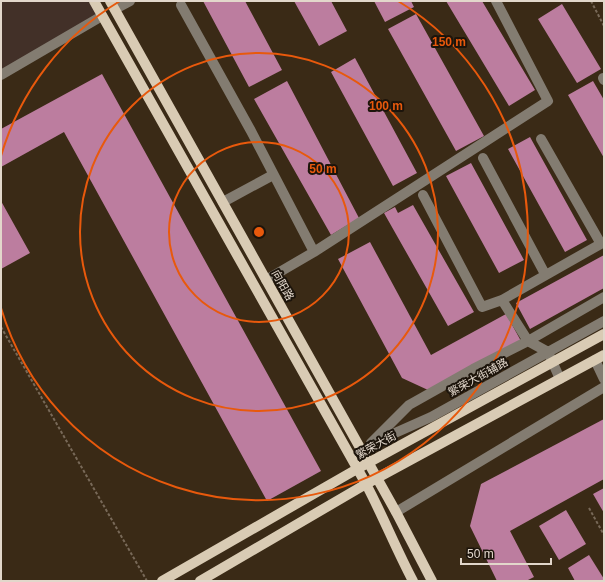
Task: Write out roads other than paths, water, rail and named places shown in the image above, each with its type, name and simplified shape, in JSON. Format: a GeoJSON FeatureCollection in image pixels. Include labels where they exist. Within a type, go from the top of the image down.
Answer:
{"type":"FeatureCollection","features":[{"type":"Feature","properties":{"kind":"main road"},"geometry":{"type":"LineString","coordinates":[[94,1],[366,484],[400,557],[414,581]]}},
{"type":"Feature","properties":{"kind":"main road","name":"向阳路"},"geometry":{"type":"LineString","coordinates":[[113,5],[376,479],[396,512],[432,581]]}},
{"type":"Feature","properties":{"kind":"main road","name":"繁荣大街"},"geometry":{"type":"LineString","coordinates":[[162,581],[357,469],[604,334]]}},
{"type":"Feature","properties":{"kind":"main road"},"geometry":{"type":"LineString","coordinates":[[200,581],[366,484],[600,358]]}},
{"type":"Feature","properties":{"kind":"street"},"geometry":{"type":"LineString","coordinates":[[113,5],[130,1]]}},
{"type":"Feature","properties":{"kind":"street"},"geometry":{"type":"LineString","coordinates":[[266,280],[314,252],[548,101],[496,1]]}},
{"type":"Feature","properties":{"kind":"street"},"geometry":{"type":"LineString","coordinates":[[181,5],[314,252]]}},
{"type":"Feature","properties":{"kind":"street"},"geometry":{"type":"LineString","coordinates":[[1,75],[102,16]]}},
{"type":"Feature","properties":{"kind":"street"},"geometry":{"type":"LineString","coordinates":[[423,195],[482,307],[502,300],[545,274],[603,243],[542,139]]}},
{"type":"Feature","properties":{"kind":"street"},"geometry":{"type":"LineString","coordinates":[[483,158],[545,274]]}},
{"type":"Feature","properties":{"kind":"street"},"geometry":{"type":"LineString","coordinates":[[223,202],[273,175]]}},
{"type":"Feature","properties":{"kind":"street"},"geometry":{"type":"LineString","coordinates":[[371,443],[409,405],[473,369],[528,341],[604,297]]}},
{"type":"Feature","properties":{"kind":"street"},"geometry":{"type":"LineString","coordinates":[[502,300],[528,341],[548,352],[560,379]]}},
{"type":"Feature","properties":{"kind":"street","name":"繁荣大街辅路"},"geometry":{"type":"LineString","coordinates":[[360,448],[431,417],[604,321]]}},
{"type":"Feature","properties":{"kind":"street"},"geometry":{"type":"LineString","coordinates":[[600,358],[604,378]]}},
{"type":"Feature","properties":{"kind":"street"},"geometry":{"type":"LineString","coordinates":[[396,512],[604,387]]}}]}
